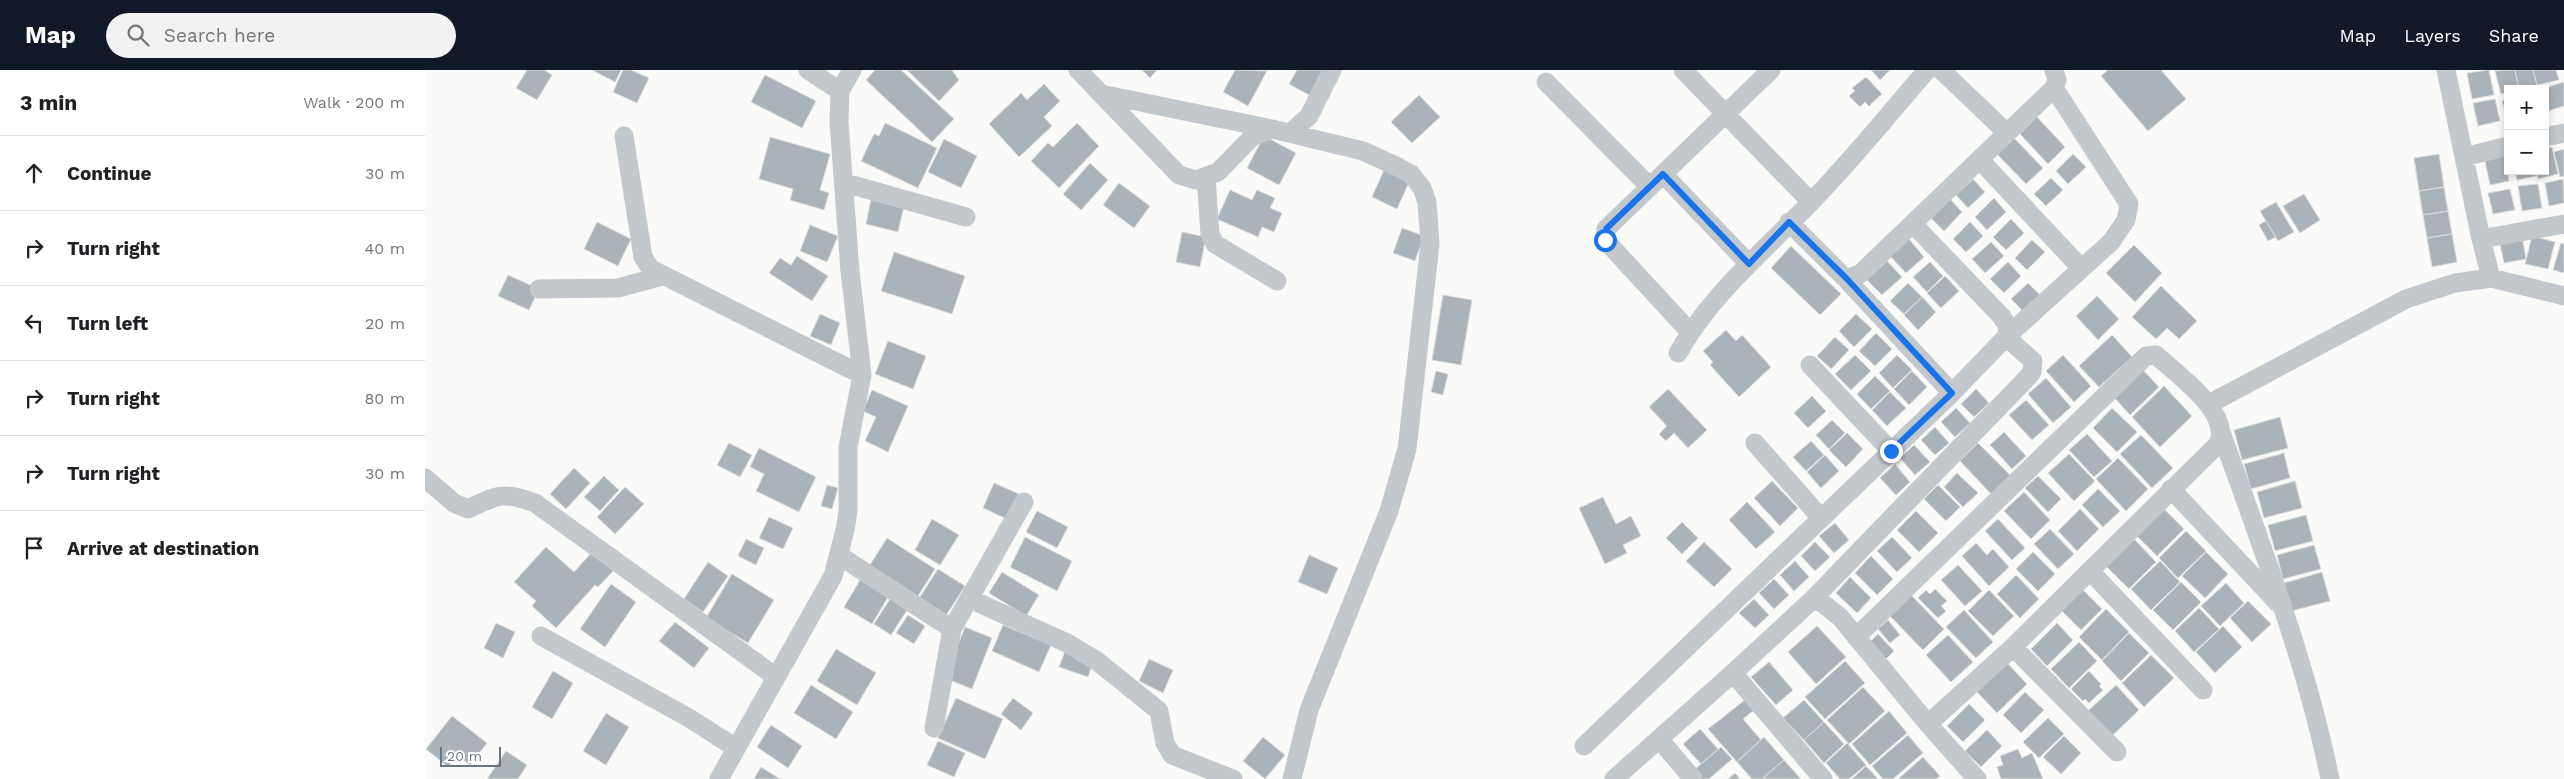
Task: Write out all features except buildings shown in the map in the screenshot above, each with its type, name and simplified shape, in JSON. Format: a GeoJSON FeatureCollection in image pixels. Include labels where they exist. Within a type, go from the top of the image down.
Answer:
{"type":"FeatureCollection","features":[{"type":"Feature","properties":{"kind":"street"},"geometry":{"type":"LineString","coordinates":[[808,70],[840,91]]}},
{"type":"Feature","properties":{"kind":"street"},"geometry":{"type":"LineString","coordinates":[[719,779],[833,576],[840,556],[848,512],[848,447],[862,375],[849,271],[845,183],[839,122],[840,91],[852,70]]}},
{"type":"Feature","properties":{"kind":"street"},"geometry":{"type":"LineString","coordinates":[[1079,70],[1179,175],[1196,180],[1217,172],[1253,137],[1272,129]]}},
{"type":"Feature","properties":{"kind":"street"},"geometry":{"type":"LineString","coordinates":[[1290,133],[1309,116],[1332,70]]}},
{"type":"Feature","properties":{"kind":"street"},"geometry":{"type":"LineString","coordinates":[[1683,70],[1811,202]]}},
{"type":"Feature","properties":{"kind":"street"},"geometry":{"type":"LineString","coordinates":[[1690,332],[1605,240],[1606,229],[1771,70]]}},
{"type":"Feature","properties":{"kind":"street"},"geometry":{"type":"LineString","coordinates":[[1678,353],[1690,332],[1749,264],[1811,202],[1927,70]]}},
{"type":"Feature","properties":{"kind":"street"},"geometry":{"type":"LineString","coordinates":[[1941,70],[2007,133]]}},
{"type":"Feature","properties":{"kind":"street"},"geometry":{"type":"LineString","coordinates":[[2446,70],[2481,239],[2491,278]]}},
{"type":"Feature","properties":{"kind":"street"},"geometry":{"type":"LineString","coordinates":[[1584,746],[1820,517],[1952,393],[2005,337],[2119,231],[2126,220],[2129,204],[2054,79],[2007,133],[1980,160],[1871,265],[1860,274],[1847,279]]}},
{"type":"Feature","properties":{"kind":"street"},"geometry":{"type":"LineString","coordinates":[[1546,82],[1650,187]]}},
{"type":"Feature","properties":{"kind":"street"},"geometry":{"type":"LineString","coordinates":[[1101,94],[1272,129],[1363,151],[1411,174],[1422,188],[1427,202],[1430,244],[1407,449],[1389,511],[1309,710],[1292,779]]}},
{"type":"Feature","properties":{"kind":"street"},"geometry":{"type":"LineString","coordinates":[[2549,136],[2564,133]]}},
{"type":"Feature","properties":{"kind":"street"},"geometry":{"type":"LineString","coordinates":[[624,136],[643,257],[651,269],[862,375]]}},
{"type":"Feature","properties":{"kind":"street"},"geometry":{"type":"LineString","coordinates":[[2464,157],[2504,147]]}},
{"type":"Feature","properties":{"kind":"street"},"geometry":{"type":"LineString","coordinates":[[1980,160],[2081,268]]}},
{"type":"Feature","properties":{"kind":"street"},"geometry":{"type":"LineString","coordinates":[[1663,174],[1749,264]]}},
{"type":"Feature","properties":{"kind":"street"},"geometry":{"type":"LineString","coordinates":[[1206,177],[1210,234],[1215,244],[1277,281]]}},
{"type":"Feature","properties":{"kind":"street"},"geometry":{"type":"LineString","coordinates":[[845,183],[966,217]]}},
{"type":"Feature","properties":{"kind":"street"},"geometry":{"type":"LineString","coordinates":[[1789,222],[1847,279],[1952,393]]}},
{"type":"Feature","properties":{"kind":"street"},"geometry":{"type":"LineString","coordinates":[[1913,224],[2002,317],[2008,326],[2005,337]]}},
{"type":"Feature","properties":{"kind":"street"},"geometry":{"type":"LineString","coordinates":[[2481,239],[2564,224]]}},
{"type":"Feature","properties":{"kind":"street"},"geometry":{"type":"LineString","coordinates":[[539,289],[618,288],[662,276]]}},
{"type":"Feature","properties":{"kind":"street"},"geometry":{"type":"LineString","coordinates":[[2209,404],[2406,299],[2455,283],[2491,278],[2564,296]]}},
{"type":"Feature","properties":{"kind":"street"},"geometry":{"type":"LineString","coordinates":[[1614,779],[1733,674],[1811,601],[2028,377],[2032,372],[2033,361],[2005,337]]}},
{"type":"Feature","properties":{"kind":"street"},"geometry":{"type":"LineString","coordinates":[[1856,637],[2146,356],[2156,355],[2209,404],[2220,424],[2222,435],[2283,608],[2321,736],[2330,779]]}},
{"type":"Feature","properties":{"kind":"street"},"geometry":{"type":"LineString","coordinates":[[1810,365],[1891,451]]}},
{"type":"Feature","properties":{"kind":"street"},"geometry":{"type":"LineString","coordinates":[[1928,724],[2013,647],[2171,489],[2209,454],[2222,435]]}},
{"type":"Feature","properties":{"kind":"street"},"geometry":{"type":"LineString","coordinates":[[1755,443],[1820,517]]}},
{"type":"Feature","properties":{"kind":"street"},"geometry":{"type":"LineString","coordinates":[[425,478],[454,504],[468,509],[498,494],[517,496],[535,503],[776,677]]}},
{"type":"Feature","properties":{"kind":"street"},"geometry":{"type":"LineString","coordinates":[[2171,489],[2283,608]]}},
{"type":"Feature","properties":{"kind":"street"},"geometry":{"type":"LineString","coordinates":[[934,728],[952,630],[1024,502]]}},
{"type":"Feature","properties":{"kind":"street"},"geometry":{"type":"LineString","coordinates":[[840,556],[952,630]]}},
{"type":"Feature","properties":{"kind":"street"},"geometry":{"type":"LineString","coordinates":[[2090,571],[2203,690]]}},
{"type":"Feature","properties":{"kind":"street"},"geometry":{"type":"LineString","coordinates":[[970,599],[1067,643],[1097,661],[1159,711],[1165,743],[1172,755],[1233,779]]}},
{"type":"Feature","properties":{"kind":"street"},"geometry":{"type":"LineString","coordinates":[[1811,601],[1821,602],[1830,607],[1928,724],[1977,779]]}},
{"type":"Feature","properties":{"kind":"street"},"geometry":{"type":"LineString","coordinates":[[541,636],[689,718],[736,748]]}},
{"type":"Feature","properties":{"kind":"street"},"geometry":{"type":"LineString","coordinates":[[2013,647],[2117,752]]}},
{"type":"Feature","properties":{"kind":"street"},"geometry":{"type":"LineString","coordinates":[[1733,674],[1823,779]]}},
{"type":"Feature","properties":{"kind":"street"},"geometry":{"type":"LineString","coordinates":[[1659,740],[1693,779]]}},
{"type":"Feature","properties":{"kind":"route"},"geometry":{"type":"LineString","coordinates":[[1605,240],[1604,234],[1606,229],[1663,174],[1749,264],[1789,222],[1847,279],[1952,393],[1891,451]]}}]}
